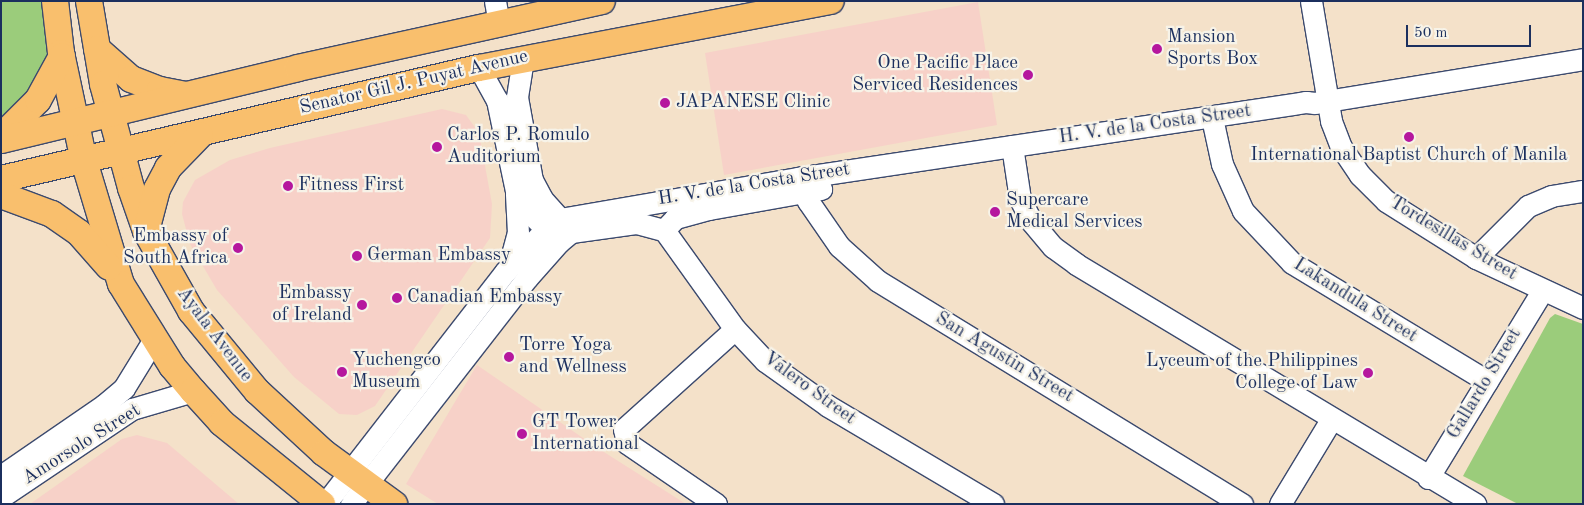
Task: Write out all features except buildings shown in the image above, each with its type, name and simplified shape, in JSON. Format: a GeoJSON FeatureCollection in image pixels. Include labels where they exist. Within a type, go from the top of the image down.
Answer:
{"type":"FeatureCollection","features":[{"type":"Feature","properties":{"kind":"main road","name":"Ayala Avenue"},"geometry":{"type":"LineString","coordinates":[[89,1],[111,113],[146,232],[191,311],[256,391],[355,487],[394,504]]}},
{"type":"Feature","properties":{"kind":"main road","name":"Senator Gil J. Puyat Avenue"},"geometry":{"type":"LineString","coordinates":[[1,138],[192,96],[497,12],[602,1]]}},
{"type":"Feature","properties":{"kind":"main road","name":"Senator Gil J. Puyat Avenue"},"geometry":{"type":"LineString","coordinates":[[1,179],[479,68],[831,1]]}},
{"type":"Feature","properties":{"kind":"main road"},"geometry":{"type":"LineString","coordinates":[[52,8],[84,161],[121,284]]}},
{"type":"Feature","properties":{"kind":"main road"},"geometry":{"type":"LineString","coordinates":[[97,49],[131,79],[160,90],[192,96]]}},
{"type":"Feature","properties":{"kind":"main road"},"geometry":{"type":"LineString","coordinates":[[1,138],[38,100],[62,56]]}},
{"type":"Feature","properties":{"kind":"main road"},"geometry":{"type":"LineString","coordinates":[[146,232],[157,189],[168,168],[200,134]]}},
{"type":"Feature","properties":{"kind":"main road"},"geometry":{"type":"LineString","coordinates":[[1,195],[52,214],[79,233],[102,256],[154,339],[193,391],[222,423],[324,504]]}},
{"type":"Feature","properties":{"kind":"street","name":"Tordesillas Street"},"geometry":{"type":"LineString","coordinates":[[1311,1],[1321,102],[1341,147],[1360,175],[1386,201],[1476,258],[1542,291],[1583,308]]}},
{"type":"Feature","properties":{"kind":"street"},"geometry":{"type":"LineString","coordinates":[[524,59],[517,97],[532,180],[559,230]]}},
{"type":"Feature","properties":{"kind":"street","name":"H. V. de la Costa Street"},"geometry":{"type":"LineString","coordinates":[[559,230],[801,185],[1013,152],[1307,110],[1321,102],[1583,59]]}},
{"type":"Feature","properties":{"kind":"street"},"geometry":{"type":"LineString","coordinates":[[355,487],[505,272],[518,234],[516,191],[497,100],[479,68]]}},
{"type":"Feature","properties":{"kind":"street","name":"Lakandula Street"},"geometry":{"type":"LineString","coordinates":[[1212,123],[1222,164],[1243,211],[1292,263],[1487,381]]}},
{"type":"Feature","properties":{"kind":"street"},"geometry":{"type":"LineString","coordinates":[[1013,152],[1020,199],[1031,221],[1053,247],[1076,264],[1428,478],[1475,504]]}},
{"type":"Feature","properties":{"kind":"street","name":"H. V. de la Costa Street"},"geometry":{"type":"LineString","coordinates":[[559,230],[637,222],[664,230],[675,218],[801,185]]}},
{"type":"Feature","properties":{"kind":"street","name":"San Agustin Street"},"geometry":{"type":"LineString","coordinates":[[801,185],[839,246],[878,281],[1242,504]]}},
{"type":"Feature","properties":{"kind":"street"},"geometry":{"type":"LineString","coordinates":[[516,191],[528,211],[559,230]]}},
{"type":"Feature","properties":{"kind":"street"},"geometry":{"type":"LineString","coordinates":[[1476,258],[1528,206],[1551,196],[1583,191]]}},
{"type":"Feature","properties":{"kind":"street"},"geometry":{"type":"LineString","coordinates":[[505,272],[559,230]]}},
{"type":"Feature","properties":{"kind":"street"},"geometry":{"type":"LineString","coordinates":[[324,504],[355,487],[527,278],[559,230]]}},
{"type":"Feature","properties":{"kind":"street","name":"Valero Street"},"geometry":{"type":"LineString","coordinates":[[664,230],[735,329],[765,361],[828,406],[993,504]]}},
{"type":"Feature","properties":{"kind":"street","name":"Gallardo Street"},"geometry":{"type":"LineString","coordinates":[[1428,478],[1542,291]]}},
{"type":"Feature","properties":{"kind":"street"},"geometry":{"type":"LineString","coordinates":[[716,504],[628,443],[623,437],[624,429],[735,329]]}},
{"type":"Feature","properties":{"kind":"street","name":"Amorsolo Street"},"geometry":{"type":"LineString","coordinates":[[1,476],[104,405],[124,388],[154,339]]}},
{"type":"Feature","properties":{"kind":"street","name":"Amorsolo Street"},"geometry":{"type":"LineString","coordinates":[[1,497],[132,409],[193,391]]}},
{"type":"Feature","properties":{"kind":"street"},"geometry":{"type":"LineString","coordinates":[[1280,504],[1332,418]]}},
{"type":"Feature","properties":{"kind":"shaded area"},"geometry":{"type":"Polygon","coordinates":[[[978,2],[997,125],[724,175],[705,53],[978,2]]]}},
{"type":"Feature","properties":{"kind":"shaded area"},"geometry":{"type":"Polygon","coordinates":[[[442,109],[466,115],[479,133],[492,204],[490,238],[375,406],[357,415],[339,414],[294,377],[217,290],[190,244],[182,214],[183,202],[195,180],[230,160],[270,148],[442,109]]]}},
{"type":"Feature","properties":{"kind":"shaded area","name":"GT Tower International"},"geometry":{"type":"Polygon","coordinates":[[[477,365],[596,447],[686,504],[438,504],[406,484],[477,365]]]}},
{"type":"Feature","properties":{"kind":"shaded area"},"geometry":{"type":"Polygon","coordinates":[[[137,435],[167,443],[239,504],[30,504],[122,439],[137,435]]]}},
{"type":"Feature","properties":{"kind":"green space"},"geometry":{"type":"Polygon","coordinates":[[[1,1],[46,1],[61,53],[1,127],[1,1]]]}},
{"type":"Feature","properties":{"kind":"green space"},"geometry":{"type":"Polygon","coordinates":[[[1555,314],[1583,324],[1583,504],[1518,504],[1463,476],[1550,318],[1555,314]]]}},
{"type":"Feature","properties":{"kind":"place","name":"Mansion Sports Box"},"geometry":{"type":"Point","coordinates":[1157,49]}},
{"type":"Feature","properties":{"kind":"place","name":"One Pacific Place Serviced Residences"},"geometry":{"type":"Point","coordinates":[1028,75]}},
{"type":"Feature","properties":{"kind":"place","name":"JAPANESE Clinic"},"geometry":{"type":"Point","coordinates":[665,103]}},
{"type":"Feature","properties":{"kind":"place","name":"International Baptist Church of Manila"},"geometry":{"type":"Point","coordinates":[1409,137]}},
{"type":"Feature","properties":{"kind":"place","name":"Carlos P. Romulo Auditorium"},"geometry":{"type":"Point","coordinates":[437,147]}},
{"type":"Feature","properties":{"kind":"place","name":"Fitness First"},"geometry":{"type":"Point","coordinates":[288,186]}},
{"type":"Feature","properties":{"kind":"place","name":"Supercare Medical Services"},"geometry":{"type":"Point","coordinates":[995,212]}},
{"type":"Feature","properties":{"kind":"place","name":"Embassy of South Africa"},"geometry":{"type":"Point","coordinates":[238,248]}},
{"type":"Feature","properties":{"kind":"place","name":"German Embassy"},"geometry":{"type":"Point","coordinates":[357,256]}},
{"type":"Feature","properties":{"kind":"place","name":"Canadian Embassy"},"geometry":{"type":"Point","coordinates":[397,298]}},
{"type":"Feature","properties":{"kind":"place","name":"Embassy of Ireland"},"geometry":{"type":"Point","coordinates":[362,305]}},
{"type":"Feature","properties":{"kind":"place","name":"Torre Yoga and Wellness"},"geometry":{"type":"Point","coordinates":[509,357]}},
{"type":"Feature","properties":{"kind":"place","name":"Yuchengco Museum"},"geometry":{"type":"Point","coordinates":[342,372]}},
{"type":"Feature","properties":{"kind":"place","name":"Lyceum of the Philippines College of Law"},"geometry":{"type":"Point","coordinates":[1368,373]}},
{"type":"Feature","properties":{"kind":"place","name":"GT Tower International"},"geometry":{"type":"Point","coordinates":[522,434]}}]}
